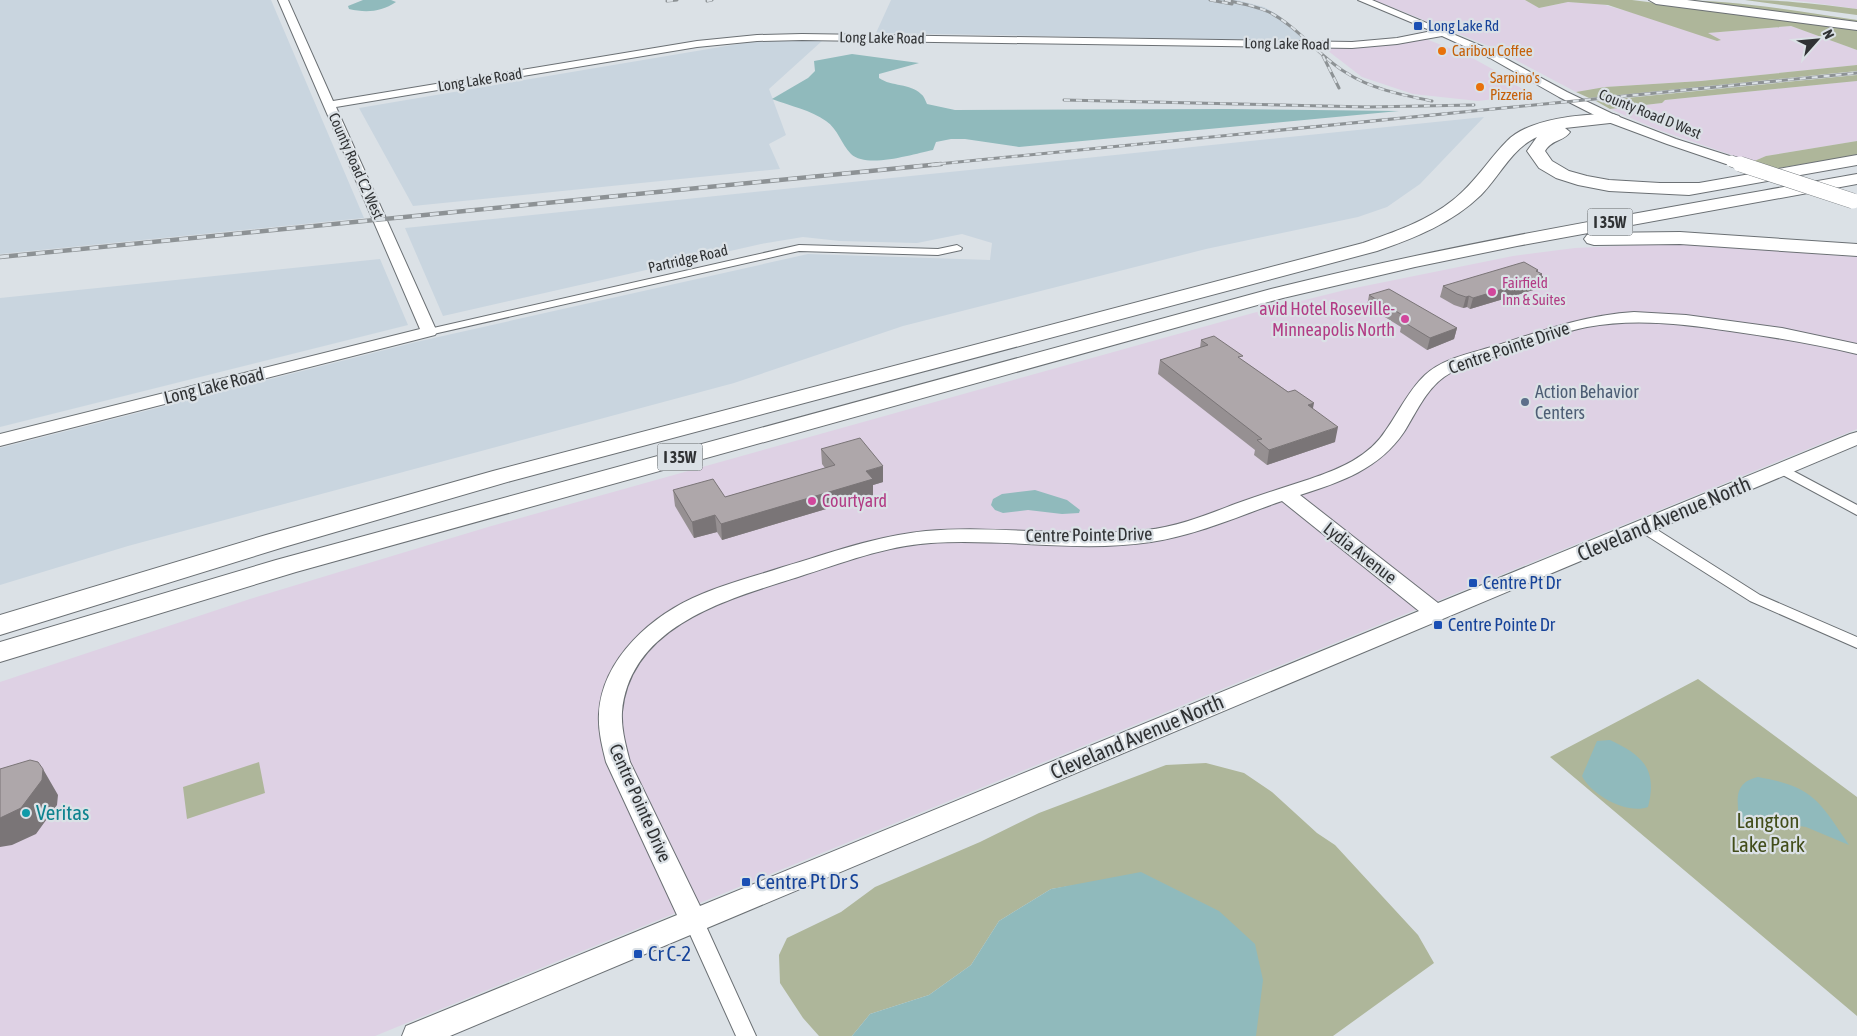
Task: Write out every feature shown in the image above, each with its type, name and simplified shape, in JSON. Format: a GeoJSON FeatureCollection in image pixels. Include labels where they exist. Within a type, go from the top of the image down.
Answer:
{"type":"FeatureCollection","features":[{"type":"Feature","properties":{"kind":"highway"},"geometry":{"type":"LineString","coordinates":[[1656,0],[1857,26]]}},
{"type":"Feature","properties":{"kind":"highway"},"geometry":{"type":"LineString","coordinates":[[1723,0],[1857,18]]}},
{"type":"Feature","properties":{"kind":"highway"},"geometry":{"type":"LineString","coordinates":[[1337,256],[1397,238],[1440,218],[1470,196],[1514,144],[1526,136],[1543,129],[1593,118],[1614,119]]}},
{"type":"Feature","properties":{"kind":"highway"},"geometry":{"type":"LineString","coordinates":[[1614,119],[1551,136],[1538,145],[1537,154],[1546,164],[1562,173],[1600,185],[1627,188],[1699,188]]}},
{"type":"Feature","properties":{"kind":"highway","name":"I 35W"},"geometry":{"type":"LineString","coordinates":[[1621,203],[1857,160]]}},
{"type":"Feature","properties":{"kind":"highway","name":"I 35W"},"geometry":{"type":"LineString","coordinates":[[0,652],[286,566],[1168,322],[1364,272],[1516,240],[1857,179]]}},
{"type":"Feature","properties":{"kind":"highway","name":"I 35W"},"geometry":{"type":"LineString","coordinates":[[1494,227],[1562,214]]}},
{"type":"Feature","properties":{"kind":"highway","name":"I 35W"},"geometry":{"type":"LineString","coordinates":[[0,625],[266,544],[502,476],[1337,256],[1445,236]]}},
{"type":"Feature","properties":{"kind":"highway"},"geometry":{"type":"LineString","coordinates":[[1364,272],[1518,246],[1614,238],[1680,238],[1857,250]]}},
{"type":"Feature","properties":{"kind":"street","name":"County Road C2 West"},"geometry":{"type":"LineString","coordinates":[[283,0],[429,332]]}},
{"type":"Feature","properties":{"kind":"street","name":"County Road D West"},"geometry":{"type":"LineString","coordinates":[[1359,2],[1504,60],[1575,101],[1666,140],[1855,202]]}},
{"type":"Feature","properties":{"kind":"street","name":"Long Lake Road"},"geometry":{"type":"LineString","coordinates":[[328,105],[704,43],[757,38],[802,36],[1352,45],[1397,41],[1440,33]]}},
{"type":"Feature","properties":{"kind":"street","name":"Partridge Road"},"geometry":{"type":"LineString","coordinates":[[429,332],[799,248],[938,252],[957,248]]}},
{"type":"Feature","properties":{"kind":"street","name":"Centre Pointe Drive"},"geometry":{"type":"LineString","coordinates":[[694,921],[618,762],[611,744],[609,725],[610,707],[615,686],[638,648],[672,619],[697,605],[720,595],[880,544],[933,536],[1099,539],[1149,536],[1197,524],[1337,475],[1370,458],[1387,443],[1428,382],[1452,366],[1586,322],[1625,317],[1667,318],[1804,336],[1857,349]]}},
{"type":"Feature","properties":{"kind":"street","name":"Long Lake Road"},"geometry":{"type":"LineString","coordinates":[[0,440],[429,332]]}},
{"type":"Feature","properties":{"kind":"street","name":"Cleveland Avenue North"},"geometry":{"type":"LineString","coordinates":[[417,1036],[1857,438]]}},
{"type":"Feature","properties":{"kind":"street"},"geometry":{"type":"LineString","coordinates":[[1782,469],[1857,511]]}},
{"type":"Feature","properties":{"kind":"street","name":"Lydia Avenue"},"geometry":{"type":"LineString","coordinates":[[1285,493],[1436,613]]}},
{"type":"Feature","properties":{"kind":"street"},"geometry":{"type":"LineString","coordinates":[[1643,527],[1748,594],[1857,643]]}},
{"type":"Feature","properties":{"kind":"street"},"geometry":{"type":"LineString","coordinates":[[694,921],[746,1036]]}},
{"type":"Feature","properties":{"kind":"shaded area"},"geometry":{"type":"Polygon","coordinates":[[[0,0],[271,0],[364,218],[0,254],[0,0]]]}},
{"type":"Feature","properties":{"kind":"shaded area"},"geometry":{"type":"Polygon","coordinates":[[[891,0],[1237,0],[1264,7],[1278,15],[1310,41],[876,33],[891,0]]]}},
{"type":"Feature","properties":{"kind":"shaded area"},"geometry":{"type":"Polygon","coordinates":[[[1374,0],[1525,0],[1539,8],[1568,2],[1601,4],[1707,33],[1791,26],[1857,50],[1857,65],[1701,81],[1605,87],[1576,92],[1491,47],[1374,0]]]}},
{"type":"Feature","properties":{"kind":"shaded area"},"geometry":{"type":"Polygon","coordinates":[[[1789,0],[1857,0],[1857,9],[1808,2],[1789,0]]]}},
{"type":"Feature","properties":{"kind":"shaded area"},"geometry":{"type":"Polygon","coordinates":[[[1426,39],[1467,55],[1494,70],[1490,71],[1532,94],[1478,101],[1413,94],[1362,77],[1323,47],[1384,46],[1426,39]]]}},
{"type":"Feature","properties":{"kind":"shaded area"},"geometry":{"type":"Polygon","coordinates":[[[756,41],[822,41],[769,89],[786,135],[769,144],[780,169],[413,206],[359,108],[756,41]]]}},
{"type":"Feature","properties":{"kind":"shaded area"},"geometry":{"type":"Polygon","coordinates":[[[1857,81],[1857,141],[1766,156],[1752,162],[1656,129],[1610,109],[1662,103],[1665,100],[1857,81]]]}},
{"type":"Feature","properties":{"kind":"shaded area"},"geometry":{"type":"Polygon","coordinates":[[[1484,117],[1420,184],[1387,207],[1358,217],[1206,249],[903,326],[734,383],[128,546],[0,585],[0,448],[416,342],[808,254],[990,260],[992,243],[962,234],[917,243],[840,241],[803,237],[761,244],[443,316],[405,228],[1484,117]]]}},
{"type":"Feature","properties":{"kind":"shaded area"},"geometry":{"type":"Polygon","coordinates":[[[1696,245],[1857,257],[1857,429],[375,1036],[0,1036],[0,682],[250,599],[488,527],[1253,313],[1345,290],[1513,256],[1575,248],[1696,245]]]}},
{"type":"Feature","properties":{"kind":"shaded area"},"geometry":{"type":"Polygon","coordinates":[[[380,259],[408,325],[0,427],[0,298],[380,259]]]}},
{"type":"Feature","properties":{"kind":"green space"},"geometry":{"type":"Polygon","coordinates":[[[1525,0],[1632,0],[1857,28],[1857,50],[1791,26],[1708,33],[1721,40],[1717,41],[1608,5],[1568,2],[1539,8],[1525,0]]]}},
{"type":"Feature","properties":{"kind":"green space"},"geometry":{"type":"Polygon","coordinates":[[[1675,0],[1698,0],[1766,7],[1857,20],[1857,24],[1675,0]]]}},
{"type":"Feature","properties":{"kind":"green space"},"geometry":{"type":"Polygon","coordinates":[[[1745,0],[1857,9],[1857,15],[1745,0]]]}},
{"type":"Feature","properties":{"kind":"green space"},"geometry":{"type":"Polygon","coordinates":[[[1857,65],[1857,71],[1589,98],[1576,92],[1605,87],[1701,81],[1857,65]]]}},
{"type":"Feature","properties":{"kind":"green space"},"geometry":{"type":"Polygon","coordinates":[[[1857,75],[1857,81],[1665,100],[1662,103],[1610,109],[1596,101],[1857,75]]]}},
{"type":"Feature","properties":{"kind":"green space"},"geometry":{"type":"Polygon","coordinates":[[[1857,141],[1857,155],[1774,169],[1752,162],[1766,156],[1857,141]]]}},
{"type":"Feature","properties":{"kind":"green space","name":"Langton Lake Park"},"geometry":{"type":"Polygon","coordinates":[[[1698,679],[1857,797],[1857,1016],[1550,757],[1698,679]]]}},
{"type":"Feature","properties":{"kind":"green space"},"geometry":{"type":"Polygon","coordinates":[[[259,762],[265,793],[187,819],[183,787],[259,762]]]}},
{"type":"Feature","properties":{"kind":"green space"},"geometry":{"type":"Polygon","coordinates":[[[1206,763],[1244,773],[1272,792],[1317,833],[1335,845],[1418,935],[1434,963],[1333,1036],[1256,1036],[1256,1029],[1095,882],[1051,889],[999,921],[971,965],[929,995],[870,1014],[852,1036],[819,1036],[803,1018],[780,983],[779,955],[787,938],[841,912],[875,887],[980,842],[1039,813],[1166,765],[1206,763]]]}},
{"type":"Feature","properties":{"kind":"water"},"geometry":{"type":"Polygon","coordinates":[[[363,0],[391,0],[396,2],[385,8],[373,11],[349,9],[348,6],[363,0]]]}},
{"type":"Feature","properties":{"kind":"water"},"geometry":{"type":"Polygon","coordinates":[[[852,54],[919,63],[879,74],[879,78],[890,83],[912,88],[923,96],[927,104],[955,110],[1227,109],[1399,111],[1019,147],[965,139],[951,139],[936,142],[933,150],[890,159],[868,160],[851,154],[834,128],[820,117],[772,99],[808,78],[815,71],[814,61],[852,54]]]}},
{"type":"Feature","properties":{"kind":"water"},"geometry":{"type":"Polygon","coordinates":[[[1035,490],[1067,500],[1080,510],[1079,513],[1062,514],[1028,510],[1003,513],[995,510],[991,505],[993,499],[1002,494],[1035,490]]]}},
{"type":"Feature","properties":{"kind":"water"},"geometry":{"type":"Polygon","coordinates":[[[1610,740],[1631,751],[1645,765],[1651,783],[1648,807],[1640,809],[1631,808],[1611,802],[1593,790],[1582,776],[1597,741],[1610,740]]]}},
{"type":"Feature","properties":{"kind":"water"},"geometry":{"type":"Polygon","coordinates":[[[1758,777],[1792,786],[1813,798],[1830,817],[1849,845],[1806,827],[1773,822],[1739,822],[1738,794],[1740,788],[1750,780],[1758,777]]]}},
{"type":"Feature","properties":{"kind":"water"},"geometry":{"type":"Polygon","coordinates":[[[1141,872],[1219,911],[1255,944],[1263,980],[1256,1036],[852,1036],[870,1014],[929,995],[971,965],[999,921],[1051,889],[1141,872]]]}},
{"type":"Feature","properties":{"kind":"building"},"geometry":{"type":"Polygon","coordinates":[[[1524,262],[1538,270],[1536,271],[1542,274],[1539,275],[1543,277],[1473,298],[1457,294],[1443,286],[1524,262]]]}},
{"type":"Feature","properties":{"kind":"building"},"geometry":{"type":"Polygon","coordinates":[[[1389,289],[1457,328],[1430,338],[1402,321],[1409,319],[1369,295],[1389,289]]]}},
{"type":"Feature","properties":{"kind":"building"},"geometry":{"type":"Polygon","coordinates":[[[1214,336],[1243,356],[1238,357],[1288,392],[1295,390],[1314,403],[1308,405],[1338,427],[1269,450],[1257,440],[1262,439],[1160,360],[1208,345],[1201,340],[1214,336]]]}},
{"type":"Feature","properties":{"kind":"building"},"geometry":{"type":"Polygon","coordinates":[[[860,438],[883,466],[866,471],[873,479],[721,524],[715,515],[692,522],[673,490],[713,479],[725,497],[835,465],[821,449],[860,438]]]}},
{"type":"Feature","properties":{"kind":"building"},"geometry":{"type":"Polygon","coordinates":[[[30,760],[38,762],[43,769],[42,780],[21,808],[0,818],[0,769],[30,760]]]}},
{"type":"Feature","properties":{"kind":"railway"},"geometry":{"type":"LineString","coordinates":[[667,1],[677,0]]}},
{"type":"Feature","properties":{"kind":"railway"},"geometry":{"type":"LineString","coordinates":[[707,1],[712,0]]}},
{"type":"Feature","properties":{"kind":"railway"},"geometry":{"type":"LineString","coordinates":[[1210,0],[1232,4]]}},
{"type":"Feature","properties":{"kind":"railway"},"geometry":{"type":"LineString","coordinates":[[1225,0],[1269,12],[1299,33],[1335,65],[1365,83],[1387,91],[1432,101]]}},
{"type":"Feature","properties":{"kind":"railway"},"geometry":{"type":"LineString","coordinates":[[1323,56],[1339,88]]}},
{"type":"Feature","properties":{"kind":"railway"},"geometry":{"type":"LineString","coordinates":[[928,165],[1857,73]]}},
{"type":"Feature","properties":{"kind":"railway"},"geometry":{"type":"LineString","coordinates":[[1064,100],[1368,107],[1474,105]]}},
{"type":"Feature","properties":{"kind":"railway"},"geometry":{"type":"LineString","coordinates":[[0,257],[941,164]]}},
{"type":"Feature","properties":{"kind":"place","name":"Long Lake Rd"},"geometry":{"type":"Point","coordinates":[1418,26]}},
{"type":"Feature","properties":{"kind":"place","name":"Caribou Coffee"},"geometry":{"type":"Point","coordinates":[1442,51]}},
{"type":"Feature","properties":{"kind":"place","name":"Sarpino's Pizzeria"},"geometry":{"type":"Point","coordinates":[1480,87]}},
{"type":"Feature","properties":{"kind":"place","name":"Fairfield Inn & Suites"},"geometry":{"type":"Point","coordinates":[1492,292]}},
{"type":"Feature","properties":{"kind":"place","name":"avid Hotel Roseville- Minneapolis North"},"geometry":{"type":"Point","coordinates":[1405,319]}},
{"type":"Feature","properties":{"kind":"place","name":"Action Behavior Centers"},"geometry":{"type":"Point","coordinates":[1525,402]}},
{"type":"Feature","properties":{"kind":"place","name":"Courtyard"},"geometry":{"type":"Point","coordinates":[812,501]}},
{"type":"Feature","properties":{"kind":"place","name":"Centre Pt Dr"},"geometry":{"type":"Point","coordinates":[1473,583]}},
{"type":"Feature","properties":{"kind":"place","name":"Centre Pointe Dr"},"geometry":{"type":"Point","coordinates":[1438,625]}},
{"type":"Feature","properties":{"kind":"place","name":"Veritas"},"geometry":{"type":"Point","coordinates":[26,813]}},
{"type":"Feature","properties":{"kind":"place","name":"Centre Pt Dr S"},"geometry":{"type":"Point","coordinates":[746,882]}},
{"type":"Feature","properties":{"kind":"place","name":"Cr C-2"},"geometry":{"type":"Point","coordinates":[638,954]}}]}
